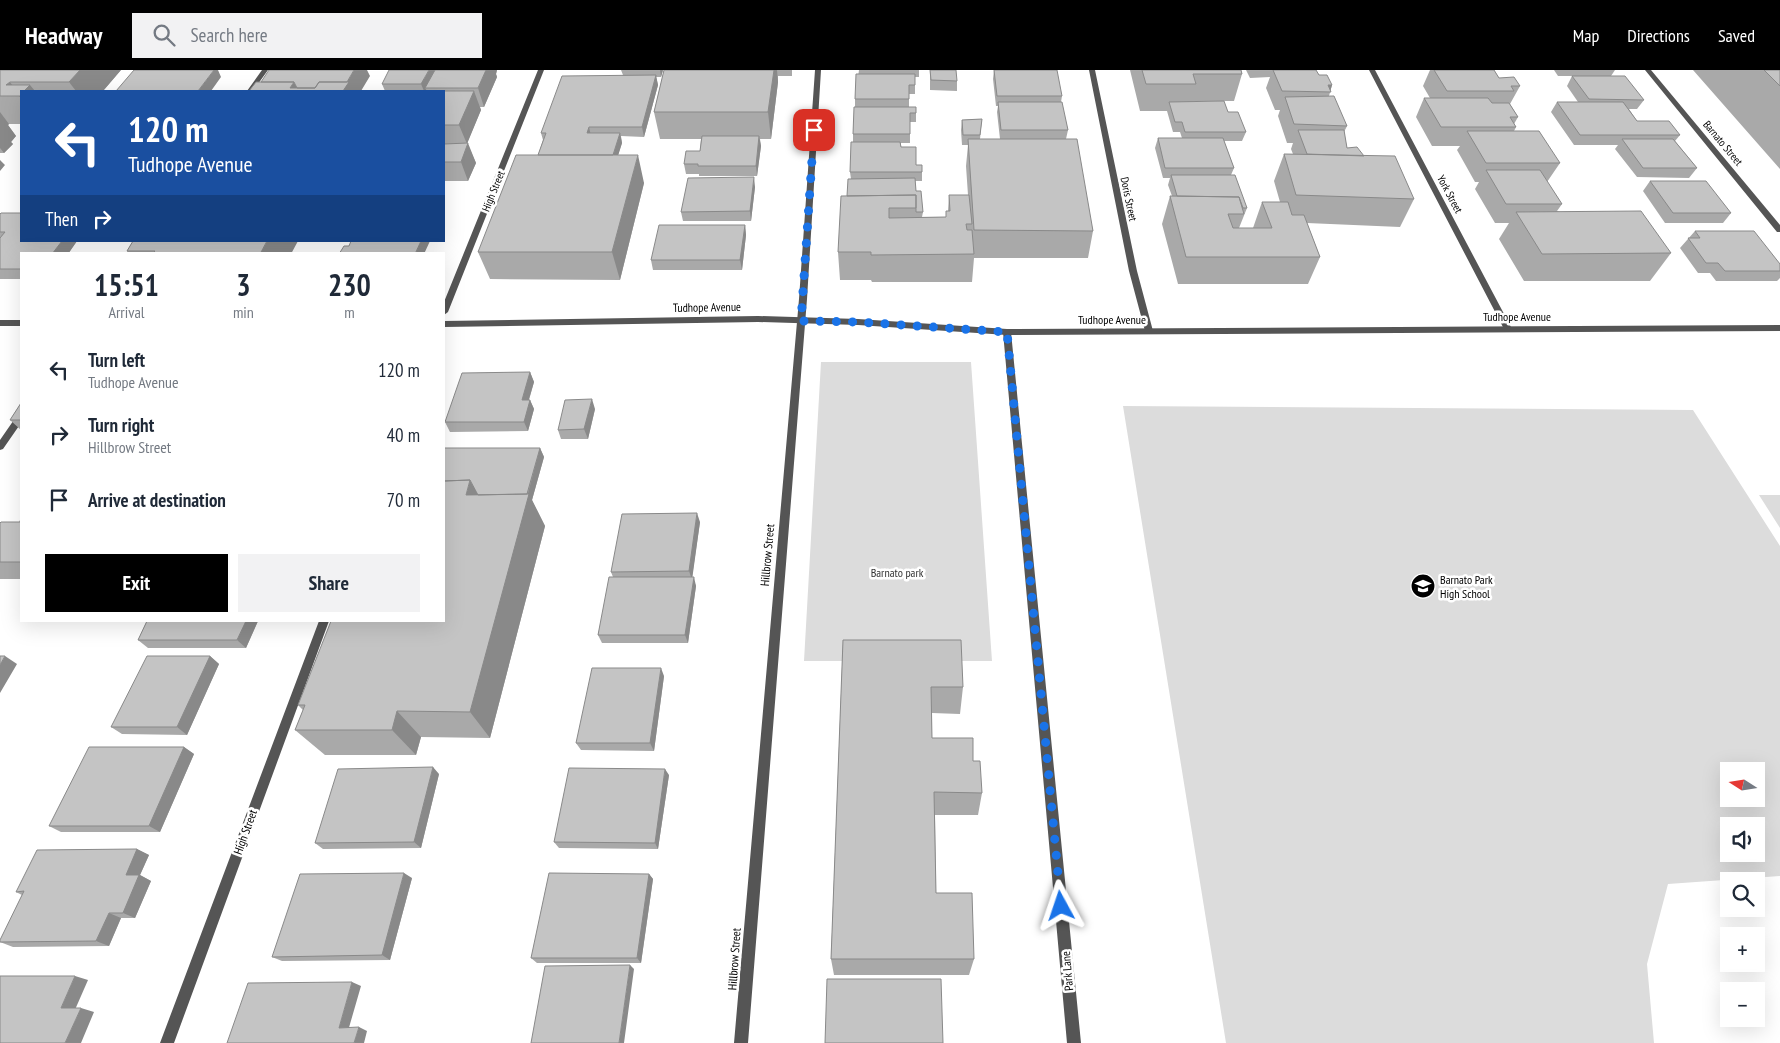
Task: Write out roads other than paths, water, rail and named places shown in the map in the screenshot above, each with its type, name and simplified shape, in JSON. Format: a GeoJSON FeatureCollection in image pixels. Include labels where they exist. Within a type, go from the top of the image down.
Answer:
{"type":"FeatureCollection","features":[{"type":"Feature","properties":{"kind":"street"},"geometry":{"type":"LineString","coordinates":[[251,90],[265,70]]}},
{"type":"Feature","properties":{"kind":"street","name":"High Street"},"geometry":{"type":"LineString","coordinates":[[445,310],[541,70]]}},
{"type":"Feature","properties":{"kind":"street","name":"Hillbrow Street"},"geometry":{"type":"LineString","coordinates":[[741,1043],[801,321],[818,70]]}},
{"type":"Feature","properties":{"kind":"street","name":"Doris Street"},"geometry":{"type":"LineString","coordinates":[[1092,70],[1133,271],[1150,331]]}},
{"type":"Feature","properties":{"kind":"street","name":"York Street"},"geometry":{"type":"LineString","coordinates":[[1372,70],[1508,329]]}},
{"type":"Feature","properties":{"kind":"street","name":"Barnato Street"},"geometry":{"type":"LineString","coordinates":[[1648,70],[1780,230]]}},
{"type":"Feature","properties":{"kind":"street","name":"Tudhope Avenue"},"geometry":{"type":"LineString","coordinates":[[445,324],[758,319],[858,322],[1007,332],[1780,328]]}},
{"type":"Feature","properties":{"kind":"street"},"geometry":{"type":"LineString","coordinates":[[0,323],[20,323]]}},
{"type":"Feature","properties":{"kind":"street","name":"Park Lane"},"geometry":{"type":"LineString","coordinates":[[1007,332],[1074,1043]]}},
{"type":"Feature","properties":{"kind":"street"},"geometry":{"type":"LineString","coordinates":[[0,447],[20,417]]}},
{"type":"Feature","properties":{"kind":"street","name":"High Street"},"geometry":{"type":"LineString","coordinates":[[167,1043],[324,622]]}},
{"type":"Feature","properties":{"kind":"place","name":"Barnato Park High School"},"geometry":{"type":"Point","coordinates":[1423,586]}},
{"type":"Feature","properties":{"kind":"park label","name":"Barnato park"},"geometry":{"type":"Point","coordinates":[897,572]}}]}
